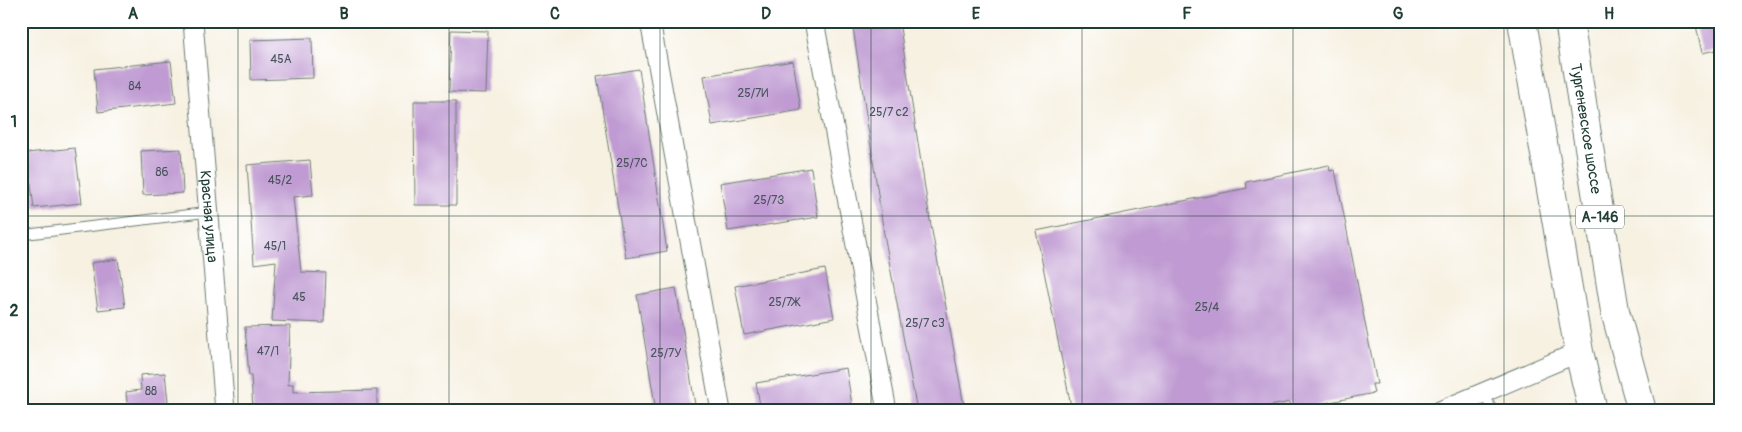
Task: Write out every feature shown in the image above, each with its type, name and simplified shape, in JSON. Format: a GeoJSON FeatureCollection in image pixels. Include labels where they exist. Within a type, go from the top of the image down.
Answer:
{"type":"FeatureCollection","features":[{"type":"Feature","properties":{"kind":"highway","name":"А-146"},"geometry":{"type":"LineString","coordinates":[[1522,21],[1579,352],[1593,411]]}},
{"type":"Feature","properties":{"kind":"highway","name":"Тургеневское шоссе"},"geometry":{"type":"LineString","coordinates":[[1569,21],[1615,311],[1642,411]]}},
{"type":"Feature","properties":{"kind":"street","name":"Красная улица"},"geometry":{"type":"LineString","coordinates":[[194,21],[225,411]]}},
{"type":"Feature","properties":{"kind":"street"},"geometry":{"type":"LineString","coordinates":[[650,21],[721,411]]}},
{"type":"Feature","properties":{"kind":"street"},"geometry":{"type":"LineString","coordinates":[[814,21],[887,411]]}},
{"type":"Feature","properties":{"kind":"street"},"geometry":{"type":"LineString","coordinates":[[1440,411],[1579,352]]}},
{"type":"Feature","properties":{"kind":"lane"},"geometry":{"type":"LineString","coordinates":[[21,235],[209,212]]}},
{"type":"Feature","properties":{"kind":"lane"},"geometry":{"type":"LineString","coordinates":[[1484,392],[1492,411]]}},
{"type":"Feature","properties":{"kind":"building"},"geometry":{"type":"Polygon","coordinates":[[[852,21],[899,21],[930,220],[965,411],[917,411],[884,234],[852,21]]]}},
{"type":"Feature","properties":{"kind":"building"},"geometry":{"type":"Polygon","coordinates":[[[1695,21],[1717,21],[1721,49],[1702,53],[1695,21]]]}},
{"type":"Feature","properties":{"kind":"building"},"geometry":{"type":"Polygon","coordinates":[[[451,30],[488,31],[486,93],[449,92],[451,30]]]}},
{"type":"Feature","properties":{"kind":"building"},"geometry":{"type":"Polygon","coordinates":[[[312,38],[313,78],[251,80],[250,40],[312,38]]]}},
{"type":"Feature","properties":{"kind":"building"},"geometry":{"type":"Polygon","coordinates":[[[171,61],[176,103],[98,112],[94,69],[171,61]]]}},
{"type":"Feature","properties":{"kind":"building"},"geometry":{"type":"Polygon","coordinates":[[[793,61],[801,110],[712,125],[704,76],[793,61]]]}},
{"type":"Feature","properties":{"kind":"building"},"geometry":{"type":"Polygon","coordinates":[[[639,69],[667,251],[626,258],[597,76],[639,69]]]}},
{"type":"Feature","properties":{"kind":"building"},"geometry":{"type":"Polygon","coordinates":[[[414,101],[456,101],[456,205],[415,205],[414,101]]]}},
{"type":"Feature","properties":{"kind":"building"},"geometry":{"type":"Polygon","coordinates":[[[75,148],[82,203],[34,208],[27,153],[75,148]]]}},
{"type":"Feature","properties":{"kind":"building"},"geometry":{"type":"Polygon","coordinates":[[[181,149],[183,193],[143,195],[141,151],[181,149]]]}},
{"type":"Feature","properties":{"kind":"building"},"geometry":{"type":"Polygon","coordinates":[[[310,160],[313,195],[293,197],[301,272],[326,273],[324,323],[272,321],[276,261],[254,264],[247,165],[310,160]]]}},
{"type":"Feature","properties":{"kind":"building"},"geometry":{"type":"Polygon","coordinates":[[[1329,165],[1330,171],[1335,170],[1377,384],[1372,384],[1374,393],[1291,410],[1290,402],[1246,411],[1072,411],[1036,231],[1247,188],[1246,182],[1329,165]]]}},
{"type":"Feature","properties":{"kind":"building"},"geometry":{"type":"Polygon","coordinates":[[[811,168],[818,217],[728,231],[720,183],[811,168]]]}},
{"type":"Feature","properties":{"kind":"building"},"geometry":{"type":"Polygon","coordinates":[[[118,259],[125,307],[98,310],[91,263],[118,259]]]}},
{"type":"Feature","properties":{"kind":"building"},"geometry":{"type":"Polygon","coordinates":[[[825,269],[834,318],[744,335],[735,286],[825,269]]]}},
{"type":"Feature","properties":{"kind":"building"},"geometry":{"type":"Polygon","coordinates":[[[676,288],[696,411],[656,411],[637,295],[676,288]]]}},
{"type":"Feature","properties":{"kind":"building"},"geometry":{"type":"Polygon","coordinates":[[[290,326],[288,385],[293,384],[293,392],[377,390],[377,411],[253,411],[245,327],[290,326]]]}},
{"type":"Feature","properties":{"kind":"building"},"geometry":{"type":"Polygon","coordinates":[[[846,368],[853,411],[761,411],[756,383],[846,368]]]}},
{"type":"Feature","properties":{"kind":"building"},"geometry":{"type":"Polygon","coordinates":[[[165,373],[169,411],[128,411],[126,392],[141,390],[140,375],[165,373]]]}}]}
